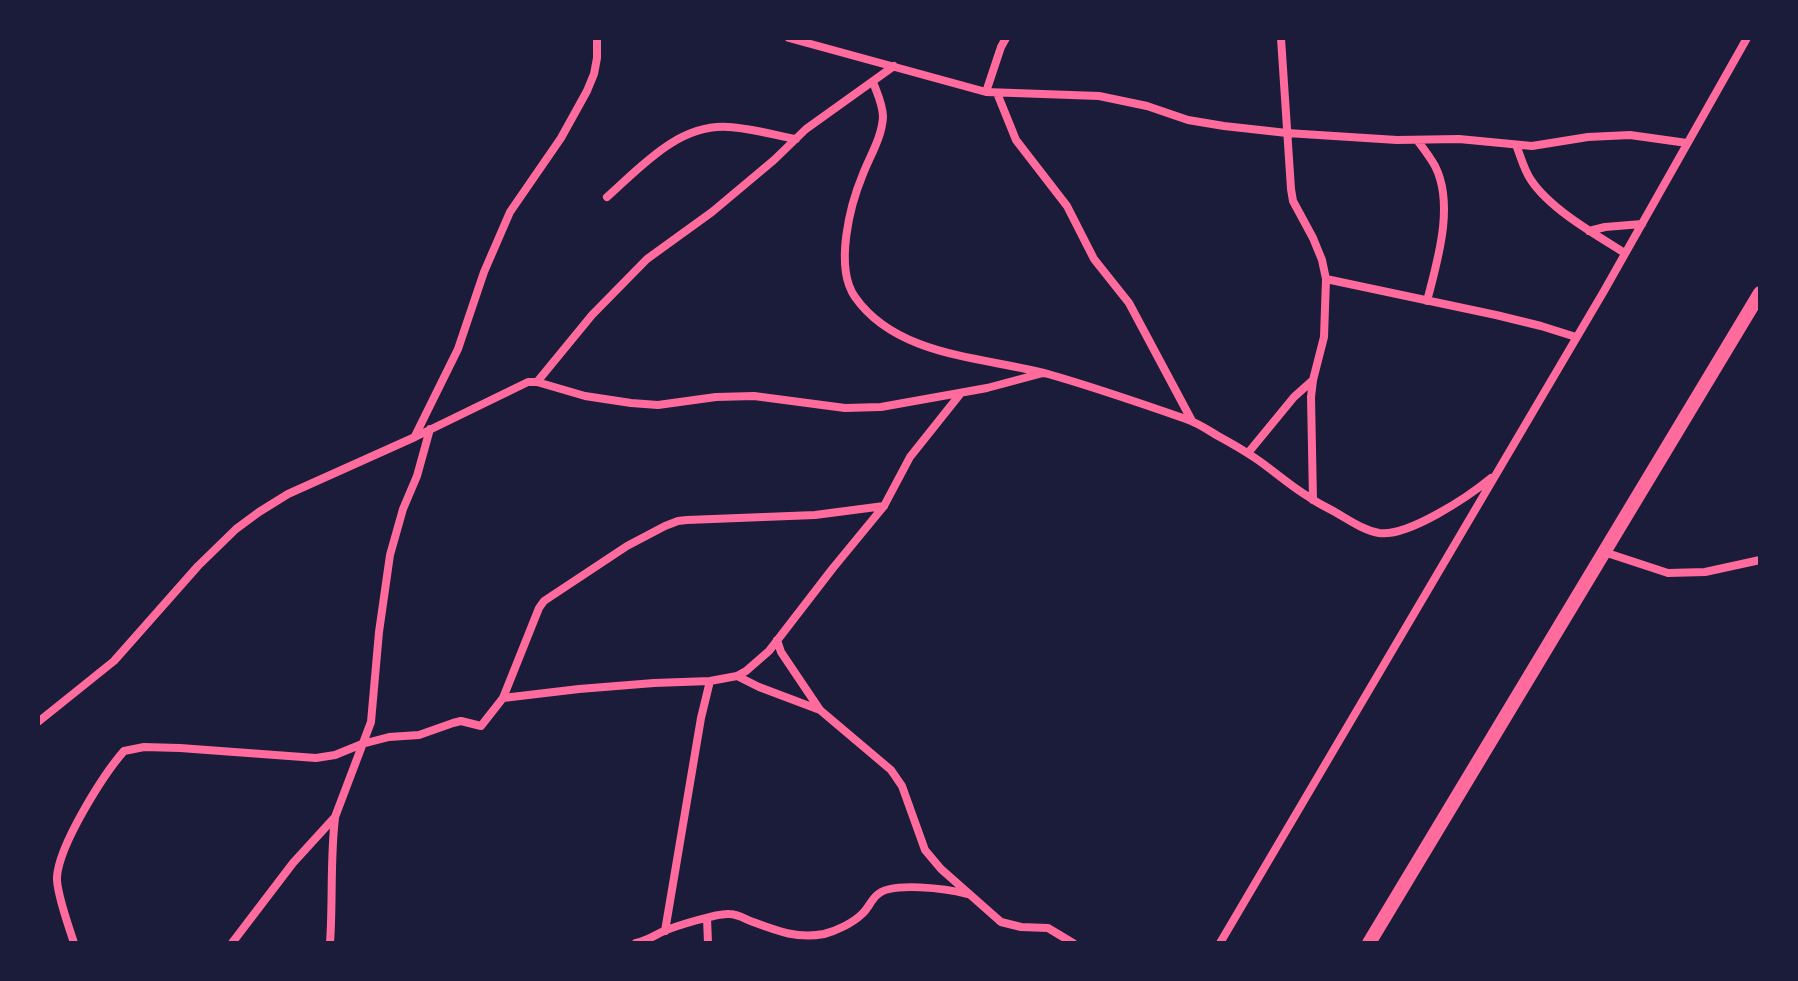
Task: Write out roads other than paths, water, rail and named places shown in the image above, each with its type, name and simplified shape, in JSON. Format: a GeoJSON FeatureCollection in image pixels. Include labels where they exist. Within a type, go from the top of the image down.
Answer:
{"type":"FeatureCollection","features":[{"type":"Feature","properties":{"kind":"highway"},"geometry":{"type":"LineString","coordinates":[[1369,943],[1760,293]]}},
{"type":"Feature","properties":{"kind":"street"},"geometry":{"type":"LineString","coordinates":[[415,437],[458,349],[484,272],[510,212],[561,138],[587,91],[594,74],[597,38]]}},
{"type":"Feature","properties":{"kind":"street"},"geometry":{"type":"LineString","coordinates":[[789,38],[986,92],[1099,96],[1147,106],[1188,120],[1287,133],[1417,140],[1459,139],[1532,146],[1588,137],[1630,135],[1687,143]]}},
{"type":"Feature","properties":{"kind":"street"},"geometry":{"type":"LineString","coordinates":[[986,92],[1006,38]]}},
{"type":"Feature","properties":{"kind":"street"},"geometry":{"type":"LineString","coordinates":[[1281,38],[1293,201],[1313,238],[1326,279],[1324,337],[1311,397],[1313,500]]}},
{"type":"Feature","properties":{"kind":"street"},"geometry":{"type":"LineString","coordinates":[[1220,943],[1642,224],[1747,38]]}},
{"type":"Feature","properties":{"kind":"street"},"geometry":{"type":"LineString","coordinates":[[537,382],[600,306],[647,259],[712,212],[806,129],[894,66]]}},
{"type":"Feature","properties":{"kind":"street"},"geometry":{"type":"LineString","coordinates":[[873,82],[883,116],[847,229],[845,264],[855,296],[898,335],[949,355],[1043,373],[1192,421],[1248,453],[1313,500],[1365,530],[1392,534],[1411,528],[1479,488],[1496,473]]}},
{"type":"Feature","properties":{"kind":"street"},"geometry":{"type":"LineString","coordinates":[[997,93],[1016,140],[1067,206],[1094,259],[1129,303],[1192,421]]}},
{"type":"Feature","properties":{"kind":"street"},"geometry":{"type":"LineString","coordinates":[[607,197],[657,152],[701,129],[727,127],[796,139]]}},
{"type":"Feature","properties":{"kind":"street"},"geometry":{"type":"LineString","coordinates":[[1417,140],[1440,179],[1443,209],[1441,245],[1427,301]]}},
{"type":"Feature","properties":{"kind":"street"},"geometry":{"type":"LineString","coordinates":[[1516,145],[1530,179],[1544,195],[1589,231],[1625,253]]}},
{"type":"Feature","properties":{"kind":"street"},"geometry":{"type":"LineString","coordinates":[[1589,231],[1642,224]]}},
{"type":"Feature","properties":{"kind":"street"},"geometry":{"type":"LineString","coordinates":[[1326,279],[1496,315],[1576,337]]}},
{"type":"Feature","properties":{"kind":"street"},"geometry":{"type":"LineString","coordinates":[[38,722],[114,661],[187,577],[236,529],[288,494],[528,382],[585,396],[658,405],[716,397],[754,396],[845,408],[881,407],[961,393],[1043,373]]}},
{"type":"Feature","properties":{"kind":"street"},"geometry":{"type":"LineString","coordinates":[[1248,453],[1294,397],[1313,380]]}},
{"type":"Feature","properties":{"kind":"street"},"geometry":{"type":"LineString","coordinates":[[503,698],[579,689],[710,681],[737,676],[746,671],[769,651],[884,506],[910,457],[961,393]]}},
{"type":"Feature","properties":{"kind":"street"},"geometry":{"type":"LineString","coordinates":[[330,943],[331,853],[335,817],[371,722],[390,555],[430,429]]}},
{"type":"Feature","properties":{"kind":"street"},"geometry":{"type":"LineString","coordinates":[[74,943],[56,879],[60,859],[74,828],[124,751],[144,747],[180,748],[316,758],[389,737],[419,735],[461,721],[481,726],[503,698],[544,601],[627,546],[665,526],[687,520],[815,515],[884,506]]}},
{"type":"Feature","properties":{"kind":"street"},"geometry":{"type":"LineString","coordinates":[[1604,552],[1668,573],[1705,572],[1760,560]]}},
{"type":"Feature","properties":{"kind":"street"},"geometry":{"type":"LineString","coordinates":[[777,640],[781,652],[820,710],[891,770],[902,786],[925,850],[941,869],[1001,922],[1021,927],[1048,928],[1073,943]]}},
{"type":"Feature","properties":{"kind":"street"},"geometry":{"type":"LineString","coordinates":[[737,676],[820,710]]}},
{"type":"Feature","properties":{"kind":"street"},"geometry":{"type":"LineString","coordinates":[[665,931],[710,681]]}},
{"type":"Feature","properties":{"kind":"street"},"geometry":{"type":"LineString","coordinates":[[232,943],[293,863],[335,817]]}},
{"type":"Feature","properties":{"kind":"street"},"geometry":{"type":"LineString","coordinates":[[636,943],[727,913],[783,934],[828,933],[862,915],[883,890],[932,887],[967,894]]}},
{"type":"Feature","properties":{"kind":"street"},"geometry":{"type":"LineString","coordinates":[[707,918],[708,943]]}}]}
